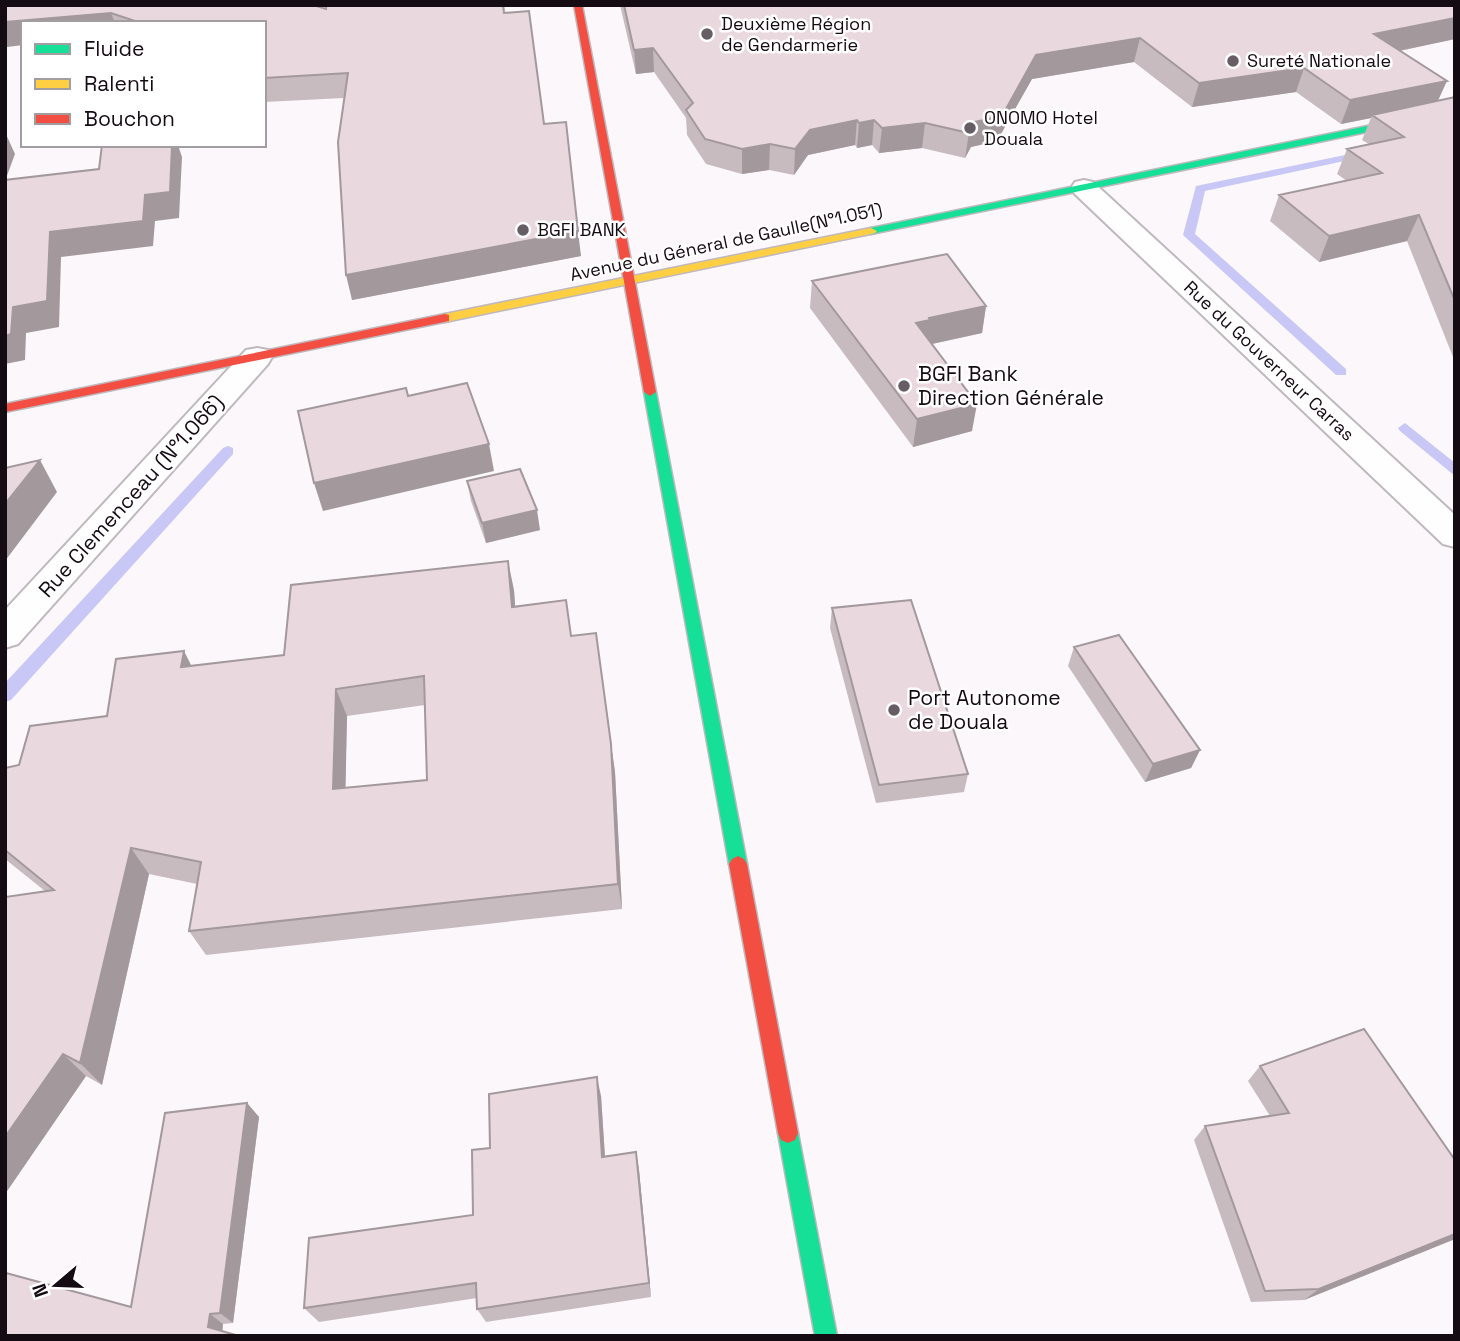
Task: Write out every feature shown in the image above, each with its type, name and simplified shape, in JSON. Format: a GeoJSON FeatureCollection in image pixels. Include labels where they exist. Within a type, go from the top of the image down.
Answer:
{"type":"FeatureCollection","features":[{"type":"Feature","properties":{"kind":"street"},"geometry":{"type":"LineString","coordinates":[[578,5],[632,281],[826,1336]]}},
{"type":"Feature","properties":{"kind":"street","name":"Avenue du Géneral de Gaulle(N°1.051)"},"geometry":{"type":"LineString","coordinates":[[5,408],[1455,111]]}},
{"type":"Feature","properties":{"kind":"street","name":"Rue du Gouverneur Carras"},"geometry":{"type":"LineString","coordinates":[[1084,188],[1455,535]]}},
{"type":"Feature","properties":{"kind":"street","name":"Rue Clemenceau (N°1.066)"},"geometry":{"type":"LineString","coordinates":[[5,634],[257,357]]}},
{"type":"Feature","properties":{"kind":"building"},"geometry":{"type":"Polygon","coordinates":[[[5,5],[313,5],[326,9],[326,5],[503,5],[504,13],[529,11],[544,124],[566,122],[578,231],[346,275],[338,142],[348,73],[266,78],[266,21],[135,21],[111,13],[5,22],[5,5]]]}},
{"type":"Feature","properties":{"kind":"building"},"geometry":{"type":"Polygon","coordinates":[[[624,5],[1455,5],[1455,18],[1374,34],[1447,81],[1350,100],[1304,68],[1199,83],[1140,38],[1036,55],[1002,116],[975,122],[969,133],[925,123],[882,128],[874,120],[859,123],[857,120],[810,130],[795,149],[770,144],[742,149],[705,139],[686,110],[693,103],[653,48],[634,50],[624,5]]]}},
{"type":"Feature","properties":{"kind":"building"},"geometry":{"type":"Polygon","coordinates":[[[1455,97],[1455,301],[1419,215],[1329,236],[1279,195],[1382,173],[1347,149],[1404,137],[1372,115],[1455,97]]]}},
{"type":"Feature","properties":{"kind":"building"},"geometry":{"type":"Polygon","coordinates":[[[102,147],[172,147],[170,192],[145,195],[143,221],[50,232],[47,301],[13,307],[11,334],[5,336],[5,180],[99,169],[102,147]]]}},
{"type":"Feature","properties":{"kind":"building"},"geometry":{"type":"Polygon","coordinates":[[[947,254],[986,306],[916,323],[977,404],[917,419],[812,281],[947,254]]]}},
{"type":"Feature","properties":{"kind":"building"},"geometry":{"type":"Polygon","coordinates":[[[467,383],[489,444],[314,483],[298,411],[406,388],[408,396],[467,383]]]}},
{"type":"Feature","properties":{"kind":"building"},"geometry":{"type":"Polygon","coordinates":[[[40,460],[5,504],[5,468],[40,460]]]}},
{"type":"Feature","properties":{"kind":"building"},"geometry":{"type":"Polygon","coordinates":[[[520,469],[537,510],[482,523],[467,481],[520,469]]]}},
{"type":"Feature","properties":{"kind":"building"},"geometry":{"type":"Polygon","coordinates":[[[508,561],[512,607],[566,600],[571,636],[596,633],[611,744],[618,884],[189,931],[201,862],[131,848],[80,1063],[63,1054],[5,1137],[5,897],[54,890],[5,850],[5,768],[19,765],[30,726],[107,716],[116,659],[184,651],[181,667],[284,655],[291,585],[508,561]],[[424,676],[336,689],[333,789],[427,780],[424,676]]]}},
{"type":"Feature","properties":{"kind":"building","name":"Port Autonome de Douala"},"geometry":{"type":"Polygon","coordinates":[[[911,600],[968,774],[879,785],[832,608],[911,600]]]}},
{"type":"Feature","properties":{"kind":"building"},"geometry":{"type":"Polygon","coordinates":[[[1119,635],[1200,750],[1153,764],[1074,647],[1119,635]]]}},
{"type":"Feature","properties":{"kind":"building"},"geometry":{"type":"Polygon","coordinates":[[[1364,1029],[1455,1160],[1455,1234],[1319,1289],[1265,1291],[1205,1126],[1289,1113],[1260,1066],[1364,1029]]]}},
{"type":"Feature","properties":{"kind":"building"},"geometry":{"type":"Polygon","coordinates":[[[597,1077],[602,1157],[636,1152],[649,1283],[477,1309],[476,1283],[304,1308],[309,1238],[473,1215],[472,1150],[490,1148],[489,1094],[597,1077]]]}},
{"type":"Feature","properties":{"kind":"building"},"geometry":{"type":"Polygon","coordinates":[[[247,1103],[220,1313],[210,1314],[208,1327],[239,1336],[5,1336],[6,1273],[131,1307],[165,1113],[247,1103]]]}},
{"type":"Feature","properties":{"kind":"waterway"},"geometry":{"type":"LineString","coordinates":[[1341,372],[1189,235],[1200,189],[1345,158]]}},
{"type":"Feature","properties":{"kind":"waterway"},"geometry":{"type":"LineString","coordinates":[[1405,428],[1455,471]]}},
{"type":"Feature","properties":{"kind":"waterway"},"geometry":{"type":"LineString","coordinates":[[5,695],[228,451]]}},
{"type":"Feature","properties":{"kind":"traffic: fast"},"geometry":{"type":"LineString","coordinates":[[871,231],[1455,111]]}},
{"type":"Feature","properties":{"kind":"traffic: fast"},"geometry":{"type":"LineString","coordinates":[[650,392],[738,864]]}},
{"type":"Feature","properties":{"kind":"traffic: fast"},"geometry":{"type":"LineString","coordinates":[[788,1133],[826,1336]]}},
{"type":"Feature","properties":{"kind":"traffic: slow"},"geometry":{"type":"LineString","coordinates":[[445,318],[871,231]]}},
{"type":"Feature","properties":{"kind":"traffic: jam"},"geometry":{"type":"LineString","coordinates":[[578,5],[650,392]]}},
{"type":"Feature","properties":{"kind":"traffic: jam"},"geometry":{"type":"LineString","coordinates":[[5,408],[445,318]]}},
{"type":"Feature","properties":{"kind":"traffic: jam"},"geometry":{"type":"LineString","coordinates":[[738,864],[788,1133]]}},
{"type":"Feature","properties":{"kind":"place","name":"Deuxième Région de Gendarmerie"},"geometry":{"type":"Point","coordinates":[707,34]}},
{"type":"Feature","properties":{"kind":"place","name":"Sureté Nationale"},"geometry":{"type":"Point","coordinates":[1233,61]}},
{"type":"Feature","properties":{"kind":"place","name":"ONOMO Hotel Douala"},"geometry":{"type":"Point","coordinates":[970,128]}},
{"type":"Feature","properties":{"kind":"place","name":"BGFI BANK"},"geometry":{"type":"Point","coordinates":[523,230]}},
{"type":"Feature","properties":{"kind":"place","name":"BGFI Bank Direction Générale"},"geometry":{"type":"Point","coordinates":[904,386]}},
{"type":"Feature","properties":{"kind":"place","name":"Port Autonome de Douala"},"geometry":{"type":"Point","coordinates":[894,710]}}]}
